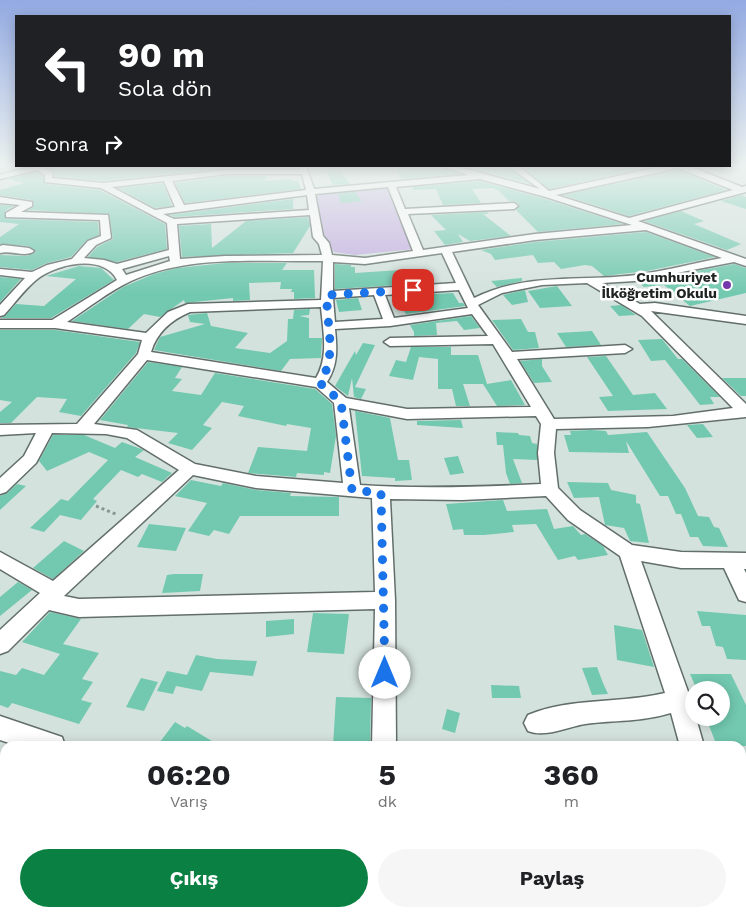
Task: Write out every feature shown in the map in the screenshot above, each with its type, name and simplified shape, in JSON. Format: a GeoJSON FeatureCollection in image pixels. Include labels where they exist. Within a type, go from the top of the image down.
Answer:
{"type":"FeatureCollection","features":[{"type":"Feature","properties":{"kind":"street"},"geometry":{"type":"LineString","coordinates":[[5,218],[21,209]]}},
{"type":"Feature","properties":{"kind":"street"},"geometry":{"type":"LineString","coordinates":[[150,209],[172,222],[313,212]]}},
{"type":"Feature","properties":{"kind":"street"},"geometry":{"type":"LineString","coordinates":[[157,212],[180,209]]}},
{"type":"Feature","properties":{"kind":"street"},"geometry":{"type":"LineString","coordinates":[[313,209],[318,237],[324,243],[328,258],[327,299],[331,352],[328,370],[320,383]]}},
{"type":"Feature","properties":{"kind":"street"},"geometry":{"type":"LineString","coordinates":[[402,209],[418,253]]}},
{"type":"Feature","properties":{"kind":"street"},"geometry":{"type":"LineString","coordinates":[[403,212],[462,209]]}},
{"type":"Feature","properties":{"kind":"street"},"geometry":{"type":"LineString","coordinates":[[594,209],[746,263]]}},
{"type":"Feature","properties":{"kind":"street"},"geometry":{"type":"LineString","coordinates":[[605,230],[629,220],[669,209]]}},
{"type":"Feature","properties":{"kind":"street"},"geometry":{"type":"LineString","coordinates":[[5,218],[105,217],[106,238],[92,243],[75,262]]}},
{"type":"Feature","properties":{"kind":"street"},"geometry":{"type":"LineString","coordinates":[[172,222],[175,263]]}},
{"type":"Feature","properties":{"kind":"street"},"geometry":{"type":"LineString","coordinates":[[55,324],[123,281],[175,263],[225,258],[328,258],[365,261],[445,249],[646,227]]}},
{"type":"Feature","properties":{"kind":"street"},"geometry":{"type":"LineString","coordinates":[[0,250],[3,248],[29,251]]}},
{"type":"Feature","properties":{"kind":"street"},"geometry":{"type":"LineString","coordinates":[[445,249],[473,307],[508,356],[545,417],[550,490],[574,515],[628,552],[681,560],[738,561],[746,594]]}},
{"type":"Feature","properties":{"kind":"street"},"geometry":{"type":"LineString","coordinates":[[328,326],[390,322],[473,307],[499,290],[542,282],[634,278],[734,258],[746,251]]}},
{"type":"Feature","properties":{"kind":"street"},"geometry":{"type":"LineString","coordinates":[[0,312],[34,276],[55,265],[75,262],[100,263],[115,268],[173,252]]}},
{"type":"Feature","properties":{"kind":"street"},"geometry":{"type":"LineString","coordinates":[[115,268],[123,281]]}},
{"type":"Feature","properties":{"kind":"street"},"geometry":{"type":"LineString","coordinates":[[0,272],[34,276]]}},
{"type":"Feature","properties":{"kind":"street"},"geometry":{"type":"LineString","coordinates":[[591,281],[646,313],[745,411]]}},
{"type":"Feature","properties":{"kind":"street"},"geometry":{"type":"LineString","coordinates":[[82,428],[144,356],[149,337],[172,315],[188,308],[327,299],[463,286]]}},
{"type":"Feature","properties":{"kind":"street"},"geometry":{"type":"LineString","coordinates":[[379,293],[390,322]]}},
{"type":"Feature","properties":{"kind":"street"},"geometry":{"type":"LineString","coordinates":[[638,308],[656,307],[746,320]]}},
{"type":"Feature","properties":{"kind":"street"},"geometry":{"type":"LineString","coordinates":[[0,324],[14,326],[55,324],[149,337]]}},
{"type":"Feature","properties":{"kind":"street"},"geometry":{"type":"LineString","coordinates":[[0,339],[14,326]]}},
{"type":"Feature","properties":{"kind":"street"},"geometry":{"type":"LineString","coordinates":[[390,342],[496,340]]}},
{"type":"Feature","properties":{"kind":"street"},"geometry":{"type":"LineString","coordinates":[[508,356],[625,349]]}},
{"type":"Feature","properties":{"kind":"street"},"geometry":{"type":"LineString","coordinates":[[144,356],[320,383],[341,402],[407,414],[545,417],[643,423],[707,417],[745,411]]}},
{"type":"Feature","properties":{"kind":"street"},"geometry":{"type":"LineString","coordinates":[[341,402],[352,490]]}},
{"type":"Feature","properties":{"kind":"street"},"geometry":{"type":"LineString","coordinates":[[0,488],[30,459],[47,428]]}},
{"type":"Feature","properties":{"kind":"street"},"geometry":{"type":"LineString","coordinates":[[0,430],[82,428],[106,429],[132,434],[190,469],[256,482],[381,493],[462,494],[550,490]]}},
{"type":"Feature","properties":{"kind":"street"},"geometry":{"type":"LineString","coordinates":[[0,644],[49,596],[136,522],[190,469]]}},
{"type":"Feature","properties":{"kind":"street"},"geometry":{"type":"LineString","coordinates":[[381,493],[385,600],[384,741]]}},
{"type":"Feature","properties":{"kind":"street"},"geometry":{"type":"LineString","coordinates":[[628,552],[679,700],[691,741]]}},
{"type":"Feature","properties":{"kind":"street"},"geometry":{"type":"LineString","coordinates":[[0,560],[49,596],[79,608],[385,600]]}},
{"type":"Feature","properties":{"kind":"street"},"geometry":{"type":"LineString","coordinates":[[536,723],[585,713],[645,708],[679,700]]}},
{"type":"Feature","properties":{"kind":"street"},"geometry":{"type":"LineString","coordinates":[[0,728],[38,741]]}},
{"type":"Feature","properties":{"kind":"path"},"geometry":{"type":"LineString","coordinates":[[96,506],[136,522]]}},
{"type":"Feature","properties":{"kind":"shaded area"},"geometry":{"type":"Polygon","coordinates":[[[315,209],[402,209],[414,249],[355,255],[334,252],[319,230],[315,209]]]}},
{"type":"Feature","properties":{"kind":"building"},"geometry":{"type":"Polygon","coordinates":[[[0,209],[9,209],[5,211],[6,219],[98,222],[99,235],[87,240],[71,257],[47,263],[32,270],[0,267],[0,255],[27,256],[36,252],[29,246],[0,244],[0,237],[19,224],[0,222],[0,209]]]}},
{"type":"Feature","properties":{"kind":"building"},"geometry":{"type":"Polygon","coordinates":[[[136,209],[165,224],[167,249],[117,262],[88,257],[97,247],[113,239],[109,214],[28,210],[136,209]]]}},
{"type":"Feature","properties":{"kind":"building"},"geometry":{"type":"Polygon","coordinates":[[[218,209],[293,209],[174,217],[170,215],[218,209]]]}},
{"type":"Feature","properties":{"kind":"building"},"geometry":{"type":"Polygon","coordinates":[[[576,209],[623,224],[538,232],[516,210],[576,209]]]}},
{"type":"Feature","properties":{"kind":"building"},"geometry":{"type":"Polygon","coordinates":[[[606,209],[656,209],[629,216],[606,209]]]}},
{"type":"Feature","properties":{"kind":"building"},"geometry":{"type":"Polygon","coordinates":[[[681,211],[704,221],[694,224],[741,244],[727,250],[644,221],[681,211]]]}},
{"type":"Feature","properties":{"kind":"building"},"geometry":{"type":"Polygon","coordinates":[[[487,212],[489,214],[483,214],[511,236],[470,241],[458,234],[463,242],[445,245],[434,231],[446,230],[431,215],[487,212]]]}},
{"type":"Feature","properties":{"kind":"building"},"geometry":{"type":"Polygon","coordinates":[[[308,217],[310,226],[293,253],[182,257],[179,226],[211,224],[212,248],[246,221],[308,217]]]}},
{"type":"Feature","properties":{"kind":"building"},"geometry":{"type":"Polygon","coordinates":[[[646,232],[715,257],[647,271],[604,276],[592,266],[585,265],[561,269],[554,262],[538,263],[533,255],[495,260],[491,254],[481,250],[535,242],[646,232]]]}},
{"type":"Feature","properties":{"kind":"building"},"geometry":{"type":"Polygon","coordinates":[[[225,263],[287,263],[282,270],[314,270],[315,298],[294,299],[294,292],[291,292],[292,289],[280,289],[281,282],[249,283],[250,300],[233,301],[233,298],[185,303],[184,300],[160,317],[144,314],[128,329],[72,321],[123,287],[154,274],[177,268],[225,263]]]}},
{"type":"Feature","properties":{"kind":"building"},"geometry":{"type":"Polygon","coordinates":[[[335,264],[351,265],[351,267],[355,267],[355,273],[400,270],[401,276],[418,275],[420,278],[427,277],[431,283],[335,289],[335,264]]]}},
{"type":"Feature","properties":{"kind":"building"},"geometry":{"type":"Polygon","coordinates":[[[734,264],[746,268],[746,293],[690,306],[664,285],[644,287],[638,282],[734,264]]]}},
{"type":"Feature","properties":{"kind":"building"},"geometry":{"type":"Polygon","coordinates":[[[79,266],[101,268],[114,280],[51,318],[0,318],[5,316],[16,304],[44,306],[76,279],[46,276],[79,266]]]}},
{"type":"Feature","properties":{"kind":"building"},"geometry":{"type":"Polygon","coordinates":[[[0,277],[21,279],[0,302],[0,277]]]}},
{"type":"Feature","properties":{"kind":"building"},"geometry":{"type":"Polygon","coordinates":[[[522,278],[522,281],[497,287],[491,281],[522,278]]]}},
{"type":"Feature","properties":{"kind":"building"},"geometry":{"type":"Polygon","coordinates":[[[557,286],[572,306],[540,308],[528,291],[557,286]]]}},
{"type":"Feature","properties":{"kind":"building"},"geometry":{"type":"Polygon","coordinates":[[[525,290],[528,302],[512,305],[503,295],[525,290]]]}},
{"type":"Feature","properties":{"kind":"building"},"geometry":{"type":"Polygon","coordinates":[[[453,293],[459,303],[463,303],[465,306],[406,314],[394,296],[453,293]]]}},
{"type":"Feature","properties":{"kind":"building"},"geometry":{"type":"Polygon","coordinates":[[[358,298],[362,310],[339,312],[336,300],[358,298]]]}},
{"type":"Feature","properties":{"kind":"building"},"geometry":{"type":"Polygon","coordinates":[[[621,305],[636,315],[619,316],[610,306],[621,305]]]}},
{"type":"Feature","properties":{"kind":"building"},"geometry":{"type":"Polygon","coordinates":[[[310,309],[309,315],[299,316],[309,318],[309,338],[322,338],[321,358],[290,359],[281,371],[154,350],[160,337],[205,324],[190,322],[188,315],[207,313],[211,326],[248,333],[235,348],[270,353],[287,341],[288,319],[293,319],[294,310],[310,309]]]}},
{"type":"Feature","properties":{"kind":"building"},"geometry":{"type":"Polygon","coordinates":[[[471,316],[480,328],[464,330],[457,321],[436,323],[437,335],[414,336],[410,325],[471,316]]]}},
{"type":"Feature","properties":{"kind":"building"},"geometry":{"type":"Polygon","coordinates":[[[521,319],[528,332],[535,332],[539,348],[513,350],[492,320],[521,319]]]}},
{"type":"Feature","properties":{"kind":"building"},"geometry":{"type":"Polygon","coordinates":[[[0,330],[55,330],[140,342],[136,353],[81,416],[59,412],[67,399],[37,397],[11,423],[0,423],[0,412],[12,402],[0,400],[0,330]]]}},
{"type":"Feature","properties":{"kind":"building"},"geometry":{"type":"Polygon","coordinates":[[[592,331],[601,345],[566,347],[557,333],[592,331]]]}},
{"type":"Feature","properties":{"kind":"building"},"geometry":{"type":"Polygon","coordinates":[[[662,339],[678,359],[682,359],[720,397],[710,397],[714,404],[700,405],[665,360],[651,361],[638,340],[662,339]]]}},
{"type":"Feature","properties":{"kind":"building"},"geometry":{"type":"Polygon","coordinates":[[[363,343],[375,345],[355,387],[366,389],[361,399],[354,397],[352,378],[348,396],[335,386],[355,351],[356,355],[363,343]]]}},
{"type":"Feature","properties":{"kind":"building"},"geometry":{"type":"Polygon","coordinates":[[[411,347],[451,347],[451,355],[478,355],[487,384],[511,380],[525,405],[497,406],[483,384],[463,384],[470,406],[456,406],[452,389],[438,389],[438,359],[419,357],[413,380],[389,376],[396,360],[406,362],[411,347]]]}},
{"type":"Feature","properties":{"kind":"building"},"geometry":{"type":"Polygon","coordinates":[[[606,356],[633,395],[655,393],[667,409],[608,411],[599,397],[613,396],[587,357],[606,356]]]}},
{"type":"Feature","properties":{"kind":"building"},"geometry":{"type":"Polygon","coordinates":[[[542,359],[542,366],[552,382],[534,383],[520,361],[542,359]]]}},
{"type":"Feature","properties":{"kind":"building"},"geometry":{"type":"Polygon","coordinates":[[[148,362],[182,367],[175,378],[182,379],[172,391],[201,395],[215,373],[315,389],[332,404],[336,436],[330,473],[324,472],[324,475],[297,473],[296,477],[248,473],[258,447],[307,451],[311,428],[287,424],[286,426],[238,416],[244,406],[222,402],[203,425],[212,428],[192,450],[168,443],[178,433],[127,427],[128,425],[100,420],[148,362]]]}},
{"type":"Feature","properties":{"kind":"building"},"geometry":{"type":"Polygon","coordinates":[[[722,378],[746,378],[746,396],[741,396],[722,378]]]}},
{"type":"Feature","properties":{"kind":"building"},"geometry":{"type":"Polygon","coordinates":[[[355,411],[390,418],[398,460],[409,460],[412,480],[395,481],[395,478],[362,476],[355,411]]]}},
{"type":"Feature","properties":{"kind":"building"},"geometry":{"type":"Polygon","coordinates":[[[461,420],[463,428],[417,425],[417,421],[461,420]]]}},
{"type":"Feature","properties":{"kind":"building"},"geometry":{"type":"Polygon","coordinates":[[[703,424],[713,437],[697,438],[687,425],[703,424]]]}},
{"type":"Feature","properties":{"kind":"building"},"geometry":{"type":"Polygon","coordinates":[[[570,431],[606,431],[608,435],[647,432],[685,488],[698,516],[709,517],[714,527],[719,528],[728,547],[703,546],[698,537],[690,537],[681,514],[676,514],[668,496],[660,496],[626,441],[629,453],[569,452],[564,435],[571,435],[570,431]]]}},
{"type":"Feature","properties":{"kind":"building"},"geometry":{"type":"Polygon","coordinates":[[[496,432],[518,433],[519,435],[530,436],[532,443],[537,444],[537,460],[513,459],[522,483],[510,484],[506,473],[503,445],[497,445],[496,432]]]}},
{"type":"Feature","properties":{"kind":"building"},"geometry":{"type":"Polygon","coordinates":[[[53,435],[84,435],[115,448],[122,442],[144,450],[135,457],[172,473],[162,482],[142,474],[138,477],[121,470],[93,499],[97,501],[81,520],[60,515],[44,532],[30,528],[61,499],[68,501],[108,460],[89,452],[47,471],[39,461],[53,435]]]}},
{"type":"Feature","properties":{"kind":"building"},"geometry":{"type":"Polygon","coordinates":[[[458,456],[464,473],[450,475],[444,458],[458,456]]]}},
{"type":"Feature","properties":{"kind":"building"},"geometry":{"type":"Polygon","coordinates":[[[191,480],[221,486],[223,483],[256,490],[291,493],[290,496],[339,497],[339,516],[240,516],[229,534],[214,530],[209,536],[188,531],[207,503],[175,496],[191,480]]]}},
{"type":"Feature","properties":{"kind":"building"},"geometry":{"type":"Polygon","coordinates":[[[567,482],[608,483],[611,490],[636,495],[636,503],[640,504],[649,543],[630,541],[624,528],[605,525],[599,497],[574,498],[567,482]]]}},
{"type":"Feature","properties":{"kind":"building"},"geometry":{"type":"Polygon","coordinates":[[[17,484],[26,486],[0,510],[0,496],[7,493],[17,484]]]}},
{"type":"Feature","properties":{"kind":"building"},"geometry":{"type":"Polygon","coordinates":[[[503,500],[507,511],[547,509],[554,529],[573,526],[581,535],[585,534],[603,546],[608,555],[578,560],[575,556],[558,560],[536,524],[512,525],[514,532],[484,535],[464,535],[463,529],[453,530],[446,504],[503,500]]]}},
{"type":"Feature","properties":{"kind":"building"},"geometry":{"type":"Polygon","coordinates":[[[149,524],[186,528],[176,551],[137,547],[149,524]]]}},
{"type":"Feature","properties":{"kind":"building"},"geometry":{"type":"Polygon","coordinates":[[[64,541],[84,551],[53,579],[33,568],[64,541]]]}},
{"type":"Feature","properties":{"kind":"building"},"geometry":{"type":"Polygon","coordinates":[[[203,574],[200,591],[162,593],[167,575],[203,574]]]}},
{"type":"Feature","properties":{"kind":"building"},"geometry":{"type":"Polygon","coordinates":[[[18,582],[32,590],[0,616],[0,597],[18,582]]]}},
{"type":"Feature","properties":{"kind":"building"},"geometry":{"type":"Polygon","coordinates":[[[697,611],[746,615],[746,660],[727,659],[723,647],[716,646],[710,626],[702,626],[697,611]]]}},
{"type":"Feature","properties":{"kind":"building"},"geometry":{"type":"Polygon","coordinates":[[[50,612],[81,619],[63,644],[99,653],[82,679],[93,682],[81,700],[92,703],[79,724],[12,703],[8,708],[0,705],[0,671],[16,675],[22,668],[44,675],[60,654],[22,642],[50,612]]]}},
{"type":"Feature","properties":{"kind":"building"},"geometry":{"type":"Polygon","coordinates":[[[313,613],[349,614],[344,654],[307,652],[313,613]]]}},
{"type":"Feature","properties":{"kind":"building"},"geometry":{"type":"Polygon","coordinates":[[[294,619],[294,634],[266,637],[266,621],[294,619]]]}},
{"type":"Feature","properties":{"kind":"building"},"geometry":{"type":"Polygon","coordinates":[[[614,625],[642,630],[654,667],[617,660],[614,625]]]}},
{"type":"Feature","properties":{"kind":"building"},"geometry":{"type":"Polygon","coordinates":[[[196,655],[217,659],[257,661],[253,676],[210,672],[202,691],[176,686],[173,694],[157,691],[167,671],[187,675],[196,655]]]}},
{"type":"Feature","properties":{"kind":"building"},"geometry":{"type":"Polygon","coordinates":[[[597,667],[608,694],[592,695],[582,668],[597,667]]]}},
{"type":"Feature","properties":{"kind":"building"},"geometry":{"type":"Polygon","coordinates":[[[690,674],[731,674],[746,705],[746,741],[715,741],[709,726],[730,726],[730,681],[693,681],[690,674]]]}},
{"type":"Feature","properties":{"kind":"building"},"geometry":{"type":"Polygon","coordinates":[[[141,678],[158,682],[144,711],[126,707],[141,678]]]}},
{"type":"Feature","properties":{"kind":"building"},"geometry":{"type":"Polygon","coordinates":[[[491,685],[519,686],[521,698],[492,698],[491,685]]]}},
{"type":"Feature","properties":{"kind":"building"},"geometry":{"type":"Polygon","coordinates":[[[336,697],[371,698],[370,741],[333,741],[336,697]]]}},
{"type":"Feature","properties":{"kind":"building"},"geometry":{"type":"Polygon","coordinates":[[[447,709],[460,713],[455,733],[442,729],[447,709]]]}},
{"type":"Feature","properties":{"kind":"building"},"geometry":{"type":"Polygon","coordinates":[[[175,722],[185,728],[187,726],[212,741],[161,741],[175,722]]]}},
{"type":"Feature","properties":{"kind":"place","name":"Cumhuriyet İlköğretim Okulu"},"geometry":{"type":"Point","coordinates":[727,285]}},
{"type":"Feature","properties":{"kind":"route"},"geometry":{"type":"LineString","coordinates":[[385,673],[385,600],[381,493],[352,490],[341,402],[320,383],[328,370],[331,352],[326,303],[327,295],[413,290]]}}]}
